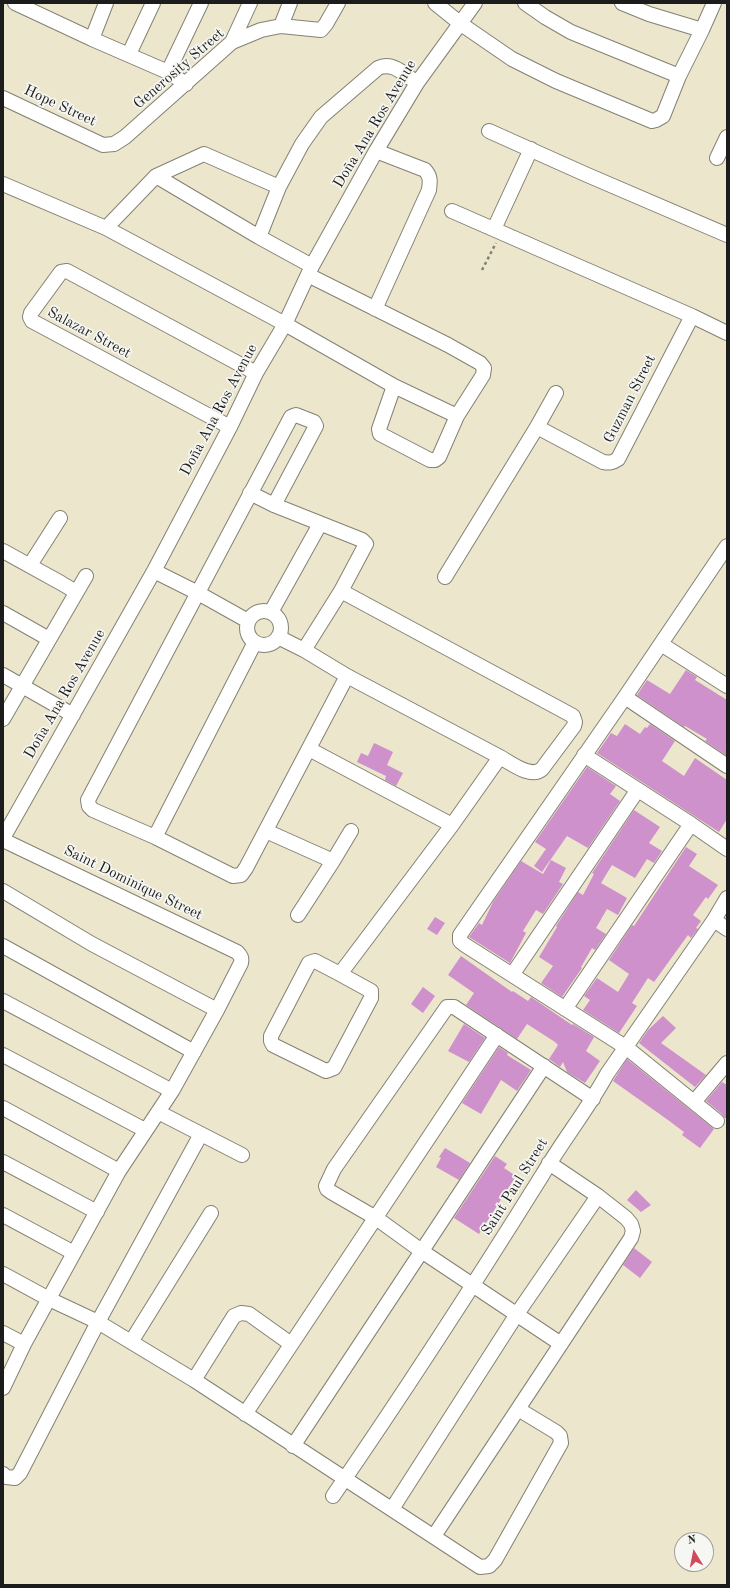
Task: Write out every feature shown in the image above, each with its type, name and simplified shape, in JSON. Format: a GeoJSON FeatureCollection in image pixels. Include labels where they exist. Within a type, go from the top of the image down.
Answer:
{"type":"FeatureCollection","features":[{"type":"Feature","properties":{"kind":"street"},"geometry":{"type":"LineString","coordinates":[[15,3],[168,72],[186,84]]}},
{"type":"Feature","properties":{"kind":"street"},"geometry":{"type":"LineString","coordinates":[[92,39],[106,3]]}},
{"type":"Feature","properties":{"kind":"street"},"geometry":{"type":"LineString","coordinates":[[129,54],[153,3]]}},
{"type":"Feature","properties":{"kind":"street"},"geometry":{"type":"LineString","coordinates":[[168,72],[201,3]]}},
{"type":"Feature","properties":{"kind":"street"},"geometry":{"type":"LineString","coordinates":[[232,42],[250,3]]}},
{"type":"Feature","properties":{"kind":"street"},"geometry":{"type":"LineString","coordinates":[[281,26],[290,3]]}},
{"type":"Feature","properties":{"kind":"street","name":"Generosity Street"},"geometry":{"type":"LineString","coordinates":[[103,145],[114,144],[125,137],[232,42],[261,30],[281,26],[321,30],[338,3]]}},
{"type":"Feature","properties":{"kind":"street"},"geometry":{"type":"LineString","coordinates":[[434,3],[461,24],[518,62],[556,81],[652,121],[663,116],[679,76],[714,3]]}},
{"type":"Feature","properties":{"kind":"street","name":"Doña Ana Ros Avenue"},"geometry":{"type":"LineString","coordinates":[[3,839],[154,571],[230,427],[256,373],[285,324],[310,270],[376,151],[417,84],[475,3]]}},
{"type":"Feature","properties":{"kind":"street"},"geometry":{"type":"LineString","coordinates":[[525,3],[544,17],[571,32],[679,76]]}},
{"type":"Feature","properties":{"kind":"street"},"geometry":{"type":"LineString","coordinates":[[622,3],[649,14],[702,30]]}},
{"type":"Feature","properties":{"kind":"street"},"geometry":{"type":"LineString","coordinates":[[259,237],[279,186],[302,144],[321,117],[378,68],[386,65],[394,67],[417,84]]}},
{"type":"Feature","properties":{"kind":"street","name":"Hope Street"},"geometry":{"type":"LineString","coordinates":[[3,98],[103,145]]}},
{"type":"Feature","properties":{"kind":"street"},"geometry":{"type":"LineString","coordinates":[[490,131],[585,174],[727,235]]}},
{"type":"Feature","properties":{"kind":"street"},"geometry":{"type":"LineString","coordinates":[[717,158],[727,137]]}},
{"type":"Feature","properties":{"kind":"street"},"geometry":{"type":"LineString","coordinates":[[498,230],[531,149]]}},
{"type":"Feature","properties":{"kind":"street"},"geometry":{"type":"LineString","coordinates":[[376,151],[425,170],[429,174],[430,179],[429,190],[376,309]]}},
{"type":"Feature","properties":{"kind":"street"},"geometry":{"type":"LineString","coordinates":[[106,228],[156,176],[204,154],[279,186]]}},
{"type":"Feature","properties":{"kind":"street"},"geometry":{"type":"LineString","coordinates":[[156,176],[376,309],[448,345],[480,363],[484,370],[483,376],[458,416],[437,459],[430,460],[380,434],[379,429],[394,386]]}},
{"type":"Feature","properties":{"kind":"street"},"geometry":{"type":"LineString","coordinates":[[3,184],[106,228],[285,324],[394,386],[458,416]]}},
{"type":"Feature","properties":{"kind":"street"},"geometry":{"type":"LineString","coordinates":[[452,211],[692,316],[727,333]]}},
{"type":"Feature","properties":{"kind":"street","name":"Salazar Street"},"geometry":{"type":"LineString","coordinates":[[230,427],[32,321],[30,317],[31,313],[61,272],[67,271],[256,373]]}},
{"type":"Feature","properties":{"kind":"street","name":"Guzman Street"},"geometry":{"type":"LineString","coordinates":[[537,427],[602,462],[614,462],[618,459],[692,316]]}},
{"type":"Feature","properties":{"kind":"street"},"geometry":{"type":"LineString","coordinates":[[446,577],[556,393]]}},
{"type":"Feature","properties":{"kind":"street"},"geometry":{"type":"LineString","coordinates":[[274,505],[316,426],[314,422],[296,415],[291,417],[250,493],[88,803],[93,810],[155,837],[233,876],[241,875],[266,831],[347,676]]}},
{"type":"Feature","properties":{"kind":"street"},"geometry":{"type":"LineString","coordinates":[[250,493],[274,505],[362,540],[366,544],[341,591],[304,650]]}},
{"type":"Feature","properties":{"kind":"street"},"geometry":{"type":"LineString","coordinates":[[30,565],[60,518]]}},
{"type":"Feature","properties":{"kind":"street"},"geometry":{"type":"LineString","coordinates":[[271,612],[320,524]]}},
{"type":"Feature","properties":{"kind":"street"},"geometry":{"type":"LineString","coordinates":[[717,1121],[627,1048],[465,945],[460,941],[460,935],[625,697],[727,546]]}},
{"type":"Feature","properties":{"kind":"street"},"geometry":{"type":"LineString","coordinates":[[3,551],[76,592]]}},
{"type":"Feature","properties":{"kind":"street"},"geometry":{"type":"LineString","coordinates":[[154,571],[198,592],[248,621]]}},
{"type":"Feature","properties":{"kind":"street"},"geometry":{"type":"LineString","coordinates":[[3,719],[86,576]]}},
{"type":"Feature","properties":{"kind":"street"},"geometry":{"type":"LineString","coordinates":[[278,637],[304,650],[347,676],[531,773],[538,772],[542,769],[574,726],[574,718],[341,591]]}},
{"type":"Feature","properties":{"kind":"street"},"geometry":{"type":"LineString","coordinates":[[262,610],[271,612],[277,616],[280,623],[281,630],[278,637],[271,643],[263,645],[255,642],[249,637],[246,629],[248,621],[254,614],[262,610]]}},
{"type":"Feature","properties":{"kind":"street"},"geometry":{"type":"LineString","coordinates":[[3,613],[49,639]]}},
{"type":"Feature","properties":{"kind":"street"},"geometry":{"type":"LineString","coordinates":[[155,837],[255,642]]}},
{"type":"Feature","properties":{"kind":"street"},"geometry":{"type":"LineString","coordinates":[[661,644],[726,682]]}},
{"type":"Feature","properties":{"kind":"street"},"geometry":{"type":"LineString","coordinates":[[3,675],[73,715]]}},
{"type":"Feature","properties":{"kind":"street"},"geometry":{"type":"LineString","coordinates":[[625,697],[727,766]]}},
{"type":"Feature","properties":{"kind":"street"},"geometry":{"type":"LineString","coordinates":[[309,749],[452,825]]}},
{"type":"Feature","properties":{"kind":"street"},"geometry":{"type":"LineString","coordinates":[[584,755],[727,849]]}},
{"type":"Feature","properties":{"kind":"street"},"geometry":{"type":"LineString","coordinates":[[340,974],[452,825],[500,758]]}},
{"type":"Feature","properties":{"kind":"street"},"geometry":{"type":"LineString","coordinates":[[512,975],[637,790]]}},
{"type":"Feature","properties":{"kind":"street"},"geometry":{"type":"LineString","coordinates":[[565,1009],[691,824]]}},
{"type":"Feature","properties":{"kind":"street"},"geometry":{"type":"LineString","coordinates":[[266,831],[333,861]]}},
{"type":"Feature","properties":{"kind":"street"},"geometry":{"type":"LineString","coordinates":[[298,915],[351,831]]}},
{"type":"Feature","properties":{"kind":"street","name":"Saint Dominique Street"},"geometry":{"type":"LineString","coordinates":[[3,839],[237,952],[242,957],[241,963],[217,1010]]}},
{"type":"Feature","properties":{"kind":"street"},"geometry":{"type":"LineString","coordinates":[[3,891],[92,944],[217,1010],[172,1090],[119,1170],[24,1344],[3,1388]]}},
{"type":"Feature","properties":{"kind":"street","name":"Saint Paul Street"},"geometry":{"type":"LineString","coordinates":[[332,1496],[474,1285],[549,1163],[593,1099],[607,1074],[627,1048],[714,920],[727,898]]}},
{"type":"Feature","properties":{"kind":"street"},"geometry":{"type":"LineString","coordinates":[[714,920],[727,929]]}},
{"type":"Feature","properties":{"kind":"street"},"geometry":{"type":"LineString","coordinates":[[3,946],[194,1052]]}},
{"type":"Feature","properties":{"kind":"street"},"geometry":{"type":"LineString","coordinates":[[315,961],[340,974],[371,991],[372,994],[334,1068],[326,1071],[273,1045],[271,1041],[272,1036],[309,963],[315,961]]}},
{"type":"Feature","properties":{"kind":"street"},"geometry":{"type":"LineString","coordinates":[[3,1001],[172,1090]]}},
{"type":"Feature","properties":{"kind":"street"},"geometry":{"type":"LineString","coordinates":[[561,1344],[423,1252],[376,1218],[327,1189],[326,1183],[334,1169],[446,1007],[454,1007],[593,1099]]}},
{"type":"Feature","properties":{"kind":"street"},"geometry":{"type":"LineString","coordinates":[[245,1414],[497,1035]]}},
{"type":"Feature","properties":{"kind":"street"},"geometry":{"type":"LineString","coordinates":[[3,1055],[145,1130]]}},
{"type":"Feature","properties":{"kind":"street"},"geometry":{"type":"LineString","coordinates":[[694,1102],[727,1063]]}},
{"type":"Feature","properties":{"kind":"street"},"geometry":{"type":"LineString","coordinates":[[293,1446],[423,1252],[544,1066]]}},
{"type":"Feature","properties":{"kind":"street"},"geometry":{"type":"LineString","coordinates":[[3,1108],[119,1170]]}},
{"type":"Feature","properties":{"kind":"street"},"geometry":{"type":"LineString","coordinates":[[158,1112],[242,1155]]}},
{"type":"Feature","properties":{"kind":"street"},"geometry":{"type":"LineString","coordinates":[[3,1474],[6,1477],[15,1478],[20,1473],[98,1322],[201,1134]]}},
{"type":"Feature","properties":{"kind":"street"},"geometry":{"type":"LineString","coordinates":[[3,1162],[97,1212]]}},
{"type":"Feature","properties":{"kind":"street"},"geometry":{"type":"LineString","coordinates":[[434,1536],[561,1344],[630,1238],[633,1231],[631,1224],[626,1218],[598,1196],[549,1163]]}},
{"type":"Feature","properties":{"kind":"street"},"geometry":{"type":"LineString","coordinates":[[392,1508],[517,1314],[598,1196]]}},
{"type":"Feature","properties":{"kind":"street"},"geometry":{"type":"LineString","coordinates":[[131,1342],[211,1213]]}},
{"type":"Feature","properties":{"kind":"street"},"geometry":{"type":"LineString","coordinates":[[3,1215],[74,1252]]}},
{"type":"Feature","properties":{"kind":"street"},"geometry":{"type":"LineString","coordinates":[[3,1274],[49,1299],[98,1322],[194,1380],[344,1479],[392,1508],[480,1567],[489,1566],[495,1560],[561,1443],[560,1436],[556,1432],[518,1409]]}},
{"type":"Feature","properties":{"kind":"street"},"geometry":{"type":"LineString","coordinates":[[194,1380],[234,1316],[249,1314],[291,1344]]}},
{"type":"Feature","properties":{"kind":"street"},"geometry":{"type":"LineString","coordinates":[[3,1333],[24,1344]]}},
{"type":"Feature","properties":{"kind":"path"},"geometry":{"type":"LineString","coordinates":[[482,270],[498,230]]}},
{"type":"Feature","properties":{"kind":"building"},"geometry":{"type":"Polygon","coordinates":[[[686,670],[697,677],[695,680],[727,700],[727,756],[705,741],[707,739],[685,726],[684,727],[637,695],[647,680],[670,694],[686,670]]]}},
{"type":"Feature","properties":{"kind":"building"},"geometry":{"type":"Polygon","coordinates":[[[625,724],[640,734],[645,727],[647,728],[650,724],[675,741],[662,761],[684,776],[695,758],[727,780],[727,819],[719,832],[597,753],[611,733],[617,736],[625,724]]]}},
{"type":"Feature","properties":{"kind":"building"},"geometry":{"type":"Polygon","coordinates":[[[374,743],[393,752],[387,765],[403,773],[396,786],[385,780],[386,776],[357,762],[361,753],[368,756],[374,743]]]}},
{"type":"Feature","properties":{"kind":"building"},"geometry":{"type":"Polygon","coordinates":[[[587,767],[616,786],[610,794],[620,801],[588,848],[567,836],[542,872],[534,866],[546,849],[535,842],[587,767]]]}},
{"type":"Feature","properties":{"kind":"building"},"geometry":{"type":"Polygon","coordinates":[[[634,810],[660,827],[649,843],[662,851],[654,863],[647,859],[635,878],[612,865],[601,883],[627,898],[618,915],[607,909],[596,928],[606,934],[595,950],[592,948],[581,967],[582,968],[562,997],[541,983],[553,966],[539,957],[557,927],[556,926],[578,892],[583,895],[594,874],[592,873],[634,810]]]}},
{"type":"Feature","properties":{"kind":"building"},"geometry":{"type":"Polygon","coordinates":[[[686,847],[697,854],[689,866],[718,885],[708,899],[706,897],[693,915],[701,921],[696,928],[698,929],[691,938],[688,935],[654,982],[648,978],[632,1003],[637,1006],[619,1033],[583,1010],[590,1000],[584,996],[597,978],[618,992],[629,974],[609,960],[632,925],[634,926],[686,847]]]}},
{"type":"Feature","properties":{"kind":"building"},"geometry":{"type":"Polygon","coordinates":[[[551,860],[566,868],[559,882],[563,884],[543,914],[536,910],[523,931],[526,933],[510,963],[469,937],[479,923],[482,925],[493,902],[521,861],[543,874],[551,860]]]}},
{"type":"Feature","properties":{"kind":"building"},"geometry":{"type":"Polygon","coordinates":[[[435,917],[445,923],[437,935],[427,929],[435,917]]]}},
{"type":"Feature","properties":{"kind":"building"},"geometry":{"type":"Polygon","coordinates":[[[461,956],[512,992],[513,991],[528,1001],[531,997],[572,1025],[573,1024],[594,1037],[586,1051],[600,1061],[585,1083],[567,1072],[563,1062],[560,1067],[549,1059],[558,1045],[555,1042],[527,1024],[517,1039],[466,1005],[474,993],[448,975],[461,956]]]}},
{"type":"Feature","properties":{"kind":"building"},"geometry":{"type":"Polygon","coordinates":[[[423,987],[435,996],[423,1013],[411,1004],[423,987]]]}},
{"type":"Feature","properties":{"kind":"building"},"geometry":{"type":"Polygon","coordinates":[[[663,1016],[676,1028],[661,1043],[706,1075],[695,1087],[639,1043],[648,1030],[663,1016]]]}},
{"type":"Feature","properties":{"kind":"building"},"geometry":{"type":"Polygon","coordinates":[[[464,1024],[485,1038],[469,1062],[448,1051],[464,1024]]]}},
{"type":"Feature","properties":{"kind":"building"},"geometry":{"type":"Polygon","coordinates":[[[499,1047],[508,1053],[507,1055],[531,1070],[517,1091],[501,1080],[481,1114],[462,1103],[499,1047]]]}},
{"type":"Feature","properties":{"kind":"building"},"geometry":{"type":"Polygon","coordinates":[[[627,1059],[714,1129],[700,1148],[682,1135],[684,1132],[613,1081],[627,1059]]]}},
{"type":"Feature","properties":{"kind":"building"},"geometry":{"type":"Polygon","coordinates":[[[722,1082],[727,1085],[727,1116],[725,1119],[722,1114],[706,1101],[722,1082]]]}},
{"type":"Feature","properties":{"kind":"building"},"geometry":{"type":"Polygon","coordinates":[[[445,1148],[470,1163],[459,1180],[436,1167],[441,1158],[439,1157],[445,1148]]]}},
{"type":"Feature","properties":{"kind":"building"},"geometry":{"type":"Polygon","coordinates":[[[495,1156],[507,1164],[504,1168],[516,1176],[479,1234],[454,1218],[495,1156]]]}},
{"type":"Feature","properties":{"kind":"building"},"geometry":{"type":"Polygon","coordinates":[[[636,1190],[651,1205],[641,1212],[627,1200],[636,1190]]]}},
{"type":"Feature","properties":{"kind":"building"},"geometry":{"type":"Polygon","coordinates":[[[634,1248],[652,1262],[640,1278],[623,1265],[634,1248]]]}}]}
